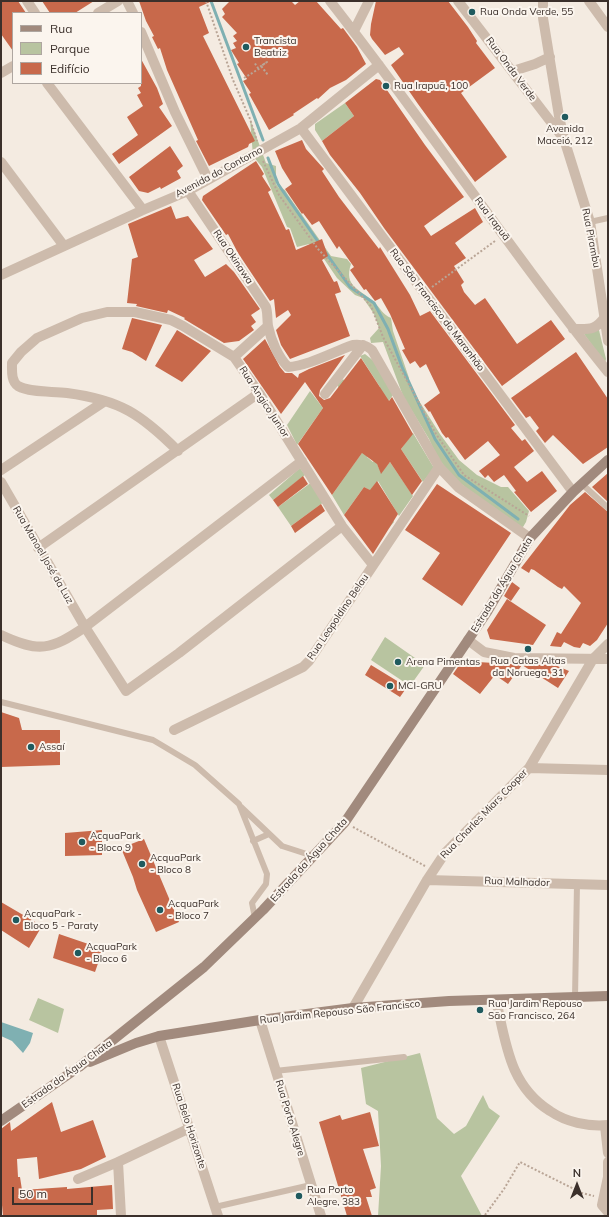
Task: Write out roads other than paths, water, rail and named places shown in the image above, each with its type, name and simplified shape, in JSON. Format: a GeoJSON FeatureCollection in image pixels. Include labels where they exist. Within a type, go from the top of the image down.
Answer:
{"type":"FeatureCollection","features":[{"type":"Feature","properties":{"kind":"street"},"geometry":{"type":"LineString","coordinates":[[27,1],[34,12]]}},
{"type":"Feature","properties":{"kind":"street"},"geometry":{"type":"LineString","coordinates":[[100,12],[118,1]]}},
{"type":"Feature","properties":{"kind":"street"},"geometry":{"type":"LineString","coordinates":[[127,1],[132,12]]}},
{"type":"Feature","properties":{"kind":"street","name":"Rua Irapuã"},"geometry":{"type":"LineString","coordinates":[[330,1],[354,31],[573,329],[608,372]]}},
{"type":"Feature","properties":{"kind":"street"},"geometry":{"type":"LineString","coordinates":[[354,31],[369,1]]}},
{"type":"Feature","properties":{"kind":"street","name":"Rua Onda Verde"},"geometry":{"type":"LineString","coordinates":[[458,1],[564,138]]}},
{"type":"Feature","properties":{"kind":"street"},"geometry":{"type":"LineString","coordinates":[[543,1],[543,18],[564,138]]}},
{"type":"Feature","properties":{"kind":"street"},"geometry":{"type":"LineString","coordinates":[[589,1],[608,27]]}},
{"type":"Feature","properties":{"kind":"street"},"geometry":{"type":"LineString","coordinates":[[142,34],[175,112],[208,179]]}},
{"type":"Feature","properties":{"kind":"street"},"geometry":{"type":"LineString","coordinates":[[513,71],[535,64],[550,57]]}},
{"type":"Feature","properties":{"kind":"street","name":"Avenida do Contorno"},"geometry":{"type":"LineString","coordinates":[[1,275],[188,191],[301,128],[379,65]]}},
{"type":"Feature","properties":{"kind":"street"},"geometry":{"type":"LineString","coordinates":[[1,73],[12,67]]}},
{"type":"Feature","properties":{"kind":"street"},"geometry":{"type":"LineString","coordinates":[[48,84],[143,210]]}},
{"type":"Feature","properties":{"kind":"street","name":"Rua São Francisco do Maranhão"},"geometry":{"type":"LineString","coordinates":[[301,128],[573,492]]}},
{"type":"Feature","properties":{"kind":"street","name":"Rua Pirambu"},"geometry":{"type":"LineString","coordinates":[[564,138],[590,222],[606,317],[608,341]]}},
{"type":"Feature","properties":{"kind":"street"},"geometry":{"type":"LineString","coordinates":[[1,162],[64,246]]}},
{"type":"Feature","properties":{"kind":"street","name":"Rua Okinawa"},"geometry":{"type":"LineString","coordinates":[[188,191],[266,307],[269,318],[268,326],[277,352],[282,361],[288,367],[301,366],[315,359],[353,345],[363,345]]}},
{"type":"Feature","properties":{"kind":"street","name":"Rua Angico Junior"},"geometry":{"type":"LineString","coordinates":[[105,401],[76,394],[26,388],[17,385],[12,377],[12,363],[21,352],[37,338],[82,318],[107,312],[134,312],[171,320],[234,357],[259,393],[342,526],[373,565]]}},
{"type":"Feature","properties":{"kind":"street"},"geometry":{"type":"LineString","coordinates":[[573,329],[592,329],[600,325],[606,317]]}},
{"type":"Feature","properties":{"kind":"street"},"geometry":{"type":"LineString","coordinates":[[234,357],[268,326]]}},
{"type":"Feature","properties":{"kind":"street"},"geometry":{"type":"LineString","coordinates":[[325,394],[363,345],[372,350],[439,467],[459,488],[530,538]]}},
{"type":"Feature","properties":{"kind":"street"},"geometry":{"type":"LineString","coordinates":[[38,548],[259,393]]}},
{"type":"Feature","properties":{"kind":"street"},"geometry":{"type":"LineString","coordinates":[[1,470],[105,401],[134,412],[178,451]]}},
{"type":"Feature","properties":{"kind":"street","name":"Estrada da Água Chata"},"geometry":{"type":"LineString","coordinates":[[1,1121],[79,1067],[204,967],[255,918],[345,822],[487,612],[530,538],[573,492],[608,460]]}},
{"type":"Feature","properties":{"kind":"street"},"geometry":{"type":"LineString","coordinates":[[1,635],[21,644],[47,647],[63,642],[85,628],[302,461]]}},
{"type":"Feature","properties":{"kind":"street","name":"Rua Leopoldino Belau"},"geometry":{"type":"LineString","coordinates":[[174,730],[303,667],[309,661],[439,467]]}},
{"type":"Feature","properties":{"kind":"street","name":"Rua Manoel José da Luz"},"geometry":{"type":"LineString","coordinates":[[1,482],[85,628],[126,691],[179,654],[342,526]]}},
{"type":"Feature","properties":{"kind":"street"},"geometry":{"type":"LineString","coordinates":[[468,640],[484,652],[514,658],[608,659]]}},
{"type":"Feature","properties":{"kind":"street","name":"Rua Charles Miars Cooper"},"geometry":{"type":"LineString","coordinates":[[353,1008],[444,853],[529,768],[593,659],[608,644]]}},
{"type":"Feature","properties":{"kind":"street"},"geometry":{"type":"LineString","coordinates":[[529,768],[608,770]]}},
{"type":"Feature","properties":{"kind":"street","name":"Rua Malhador"},"geometry":{"type":"LineString","coordinates":[[427,880],[608,885]]}},
{"type":"Feature","properties":{"kind":"street","name":"Rua Jardim Repouso São Francisco"},"geometry":{"type":"LineString","coordinates":[[79,1067],[136,1043],[159,1036],[260,1020],[353,1008],[496,1000],[608,996]]}},
{"type":"Feature","properties":{"kind":"street"},"geometry":{"type":"LineString","coordinates":[[496,1000],[509,1058],[527,1093],[540,1105],[556,1116],[577,1124],[607,1125],[608,1153]]}},
{"type":"Feature","properties":{"kind":"street","name":"Rua Porto Alegre"},"geometry":{"type":"LineString","coordinates":[[260,1020],[321,1216]]}},
{"type":"Feature","properties":{"kind":"street","name":"Rua Belo Horizonte"},"geometry":{"type":"LineString","coordinates":[[159,1036],[217,1212]]}},
{"type":"Feature","properties":{"kind":"street"},"geometry":{"type":"LineString","coordinates":[[78,1179],[190,1128]]}},
{"type":"Feature","properties":{"kind":"street"},"geometry":{"type":"LineString","coordinates":[[118,1162],[121,1216]]}},
{"type":"Feature","properties":{"kind":"street"},"geometry":{"type":"LineString","coordinates":[[608,1162],[608,1177],[602,1197],[602,1205],[608,1212]]}},
{"type":"Feature","properties":{"kind":"lane"},"geometry":{"type":"LineString","coordinates":[[590,222],[608,218]]}},
{"type":"Feature","properties":{"kind":"lane"},"geometry":{"type":"LineString","coordinates":[[582,484],[608,508]]}},
{"type":"Feature","properties":{"kind":"lane"},"geometry":{"type":"LineString","coordinates":[[1,702],[153,740],[195,765],[239,804],[282,846],[313,856]]}},
{"type":"Feature","properties":{"kind":"lane"},"geometry":{"type":"LineString","coordinates":[[239,804],[267,879],[266,884],[252,902],[255,918]]}},
{"type":"Feature","properties":{"kind":"lane"},"geometry":{"type":"LineString","coordinates":[[253,841],[269,834]]}},
{"type":"Feature","properties":{"kind":"lane"},"geometry":{"type":"LineString","coordinates":[[575,998],[577,884]]}},
{"type":"Feature","properties":{"kind":"lane"},"geometry":{"type":"LineString","coordinates":[[276,1070],[404,1057]]}},
{"type":"Feature","properties":{"kind":"lane"},"geometry":{"type":"LineString","coordinates":[[217,1212],[311,1185]]}},
{"type":"Feature","properties":{"kind":"water"},"geometry":{"type":"Polygon","coordinates":[[[1,1022],[33,1033],[30,1043],[23,1053],[12,1041],[1,1036],[1,1022]]]}},
{"type":"Feature","properties":{"kind":"waterway"},"geometry":{"type":"LineString","coordinates":[[211,1],[263,140]]}},
{"type":"Feature","properties":{"kind":"waterway"},"geometry":{"type":"LineString","coordinates":[[268,158],[278,184],[319,243]]}},
{"type":"Feature","properties":{"kind":"waterway"},"geometry":{"type":"LineString","coordinates":[[326,253],[350,287],[374,303],[388,329],[402,367],[435,439],[459,475],[518,519]]}},
{"type":"Feature","properties":{"kind":"place","name":"Rua Onda Verde, 55"},"geometry":{"type":"Point","coordinates":[472,12]}},
{"type":"Feature","properties":{"kind":"place","name":"Trancista Beatriz"},"geometry":{"type":"Point","coordinates":[246,47]}},
{"type":"Feature","properties":{"kind":"place","name":"Rua Irapuã, 100"},"geometry":{"type":"Point","coordinates":[386,86]}},
{"type":"Feature","properties":{"kind":"place","name":"Avenida Maceió, 212"},"geometry":{"type":"Point","coordinates":[565,117]}},
{"type":"Feature","properties":{"kind":"place","name":"Rua Catas Altas da Noruega, 31"},"geometry":{"type":"Point","coordinates":[528,649]}},
{"type":"Feature","properties":{"kind":"place","name":"Arena Pimentas"},"geometry":{"type":"Point","coordinates":[398,662]}},
{"type":"Feature","properties":{"kind":"place","name":"MCI-GRU"},"geometry":{"type":"Point","coordinates":[390,686]}},
{"type":"Feature","properties":{"kind":"place","name":"Assaí"},"geometry":{"type":"Point","coordinates":[31,747]}},
{"type":"Feature","properties":{"kind":"place","name":"AcquaPark - Bloco 9"},"geometry":{"type":"Point","coordinates":[82,842]}},
{"type":"Feature","properties":{"kind":"place","name":"AcquaPark - Bloco 8"},"geometry":{"type":"Point","coordinates":[142,864]}},
{"type":"Feature","properties":{"kind":"place","name":"AcquaPark - Bloco 7"},"geometry":{"type":"Point","coordinates":[160,910]}},
{"type":"Feature","properties":{"kind":"place","name":"AcquaPark - Bloco 5 - Paraty"},"geometry":{"type":"Point","coordinates":[16,920]}},
{"type":"Feature","properties":{"kind":"place","name":"AcquaPark - Bloco 6"},"geometry":{"type":"Point","coordinates":[78,953]}},
{"type":"Feature","properties":{"kind":"place","name":"Rua Jardim Repouso São Francisco, 264"},"geometry":{"type":"Point","coordinates":[480,1010]}},
{"type":"Feature","properties":{"kind":"place","name":"Rua Porto Alegre, 383"},"geometry":{"type":"Point","coordinates":[299,1196]}}]}
